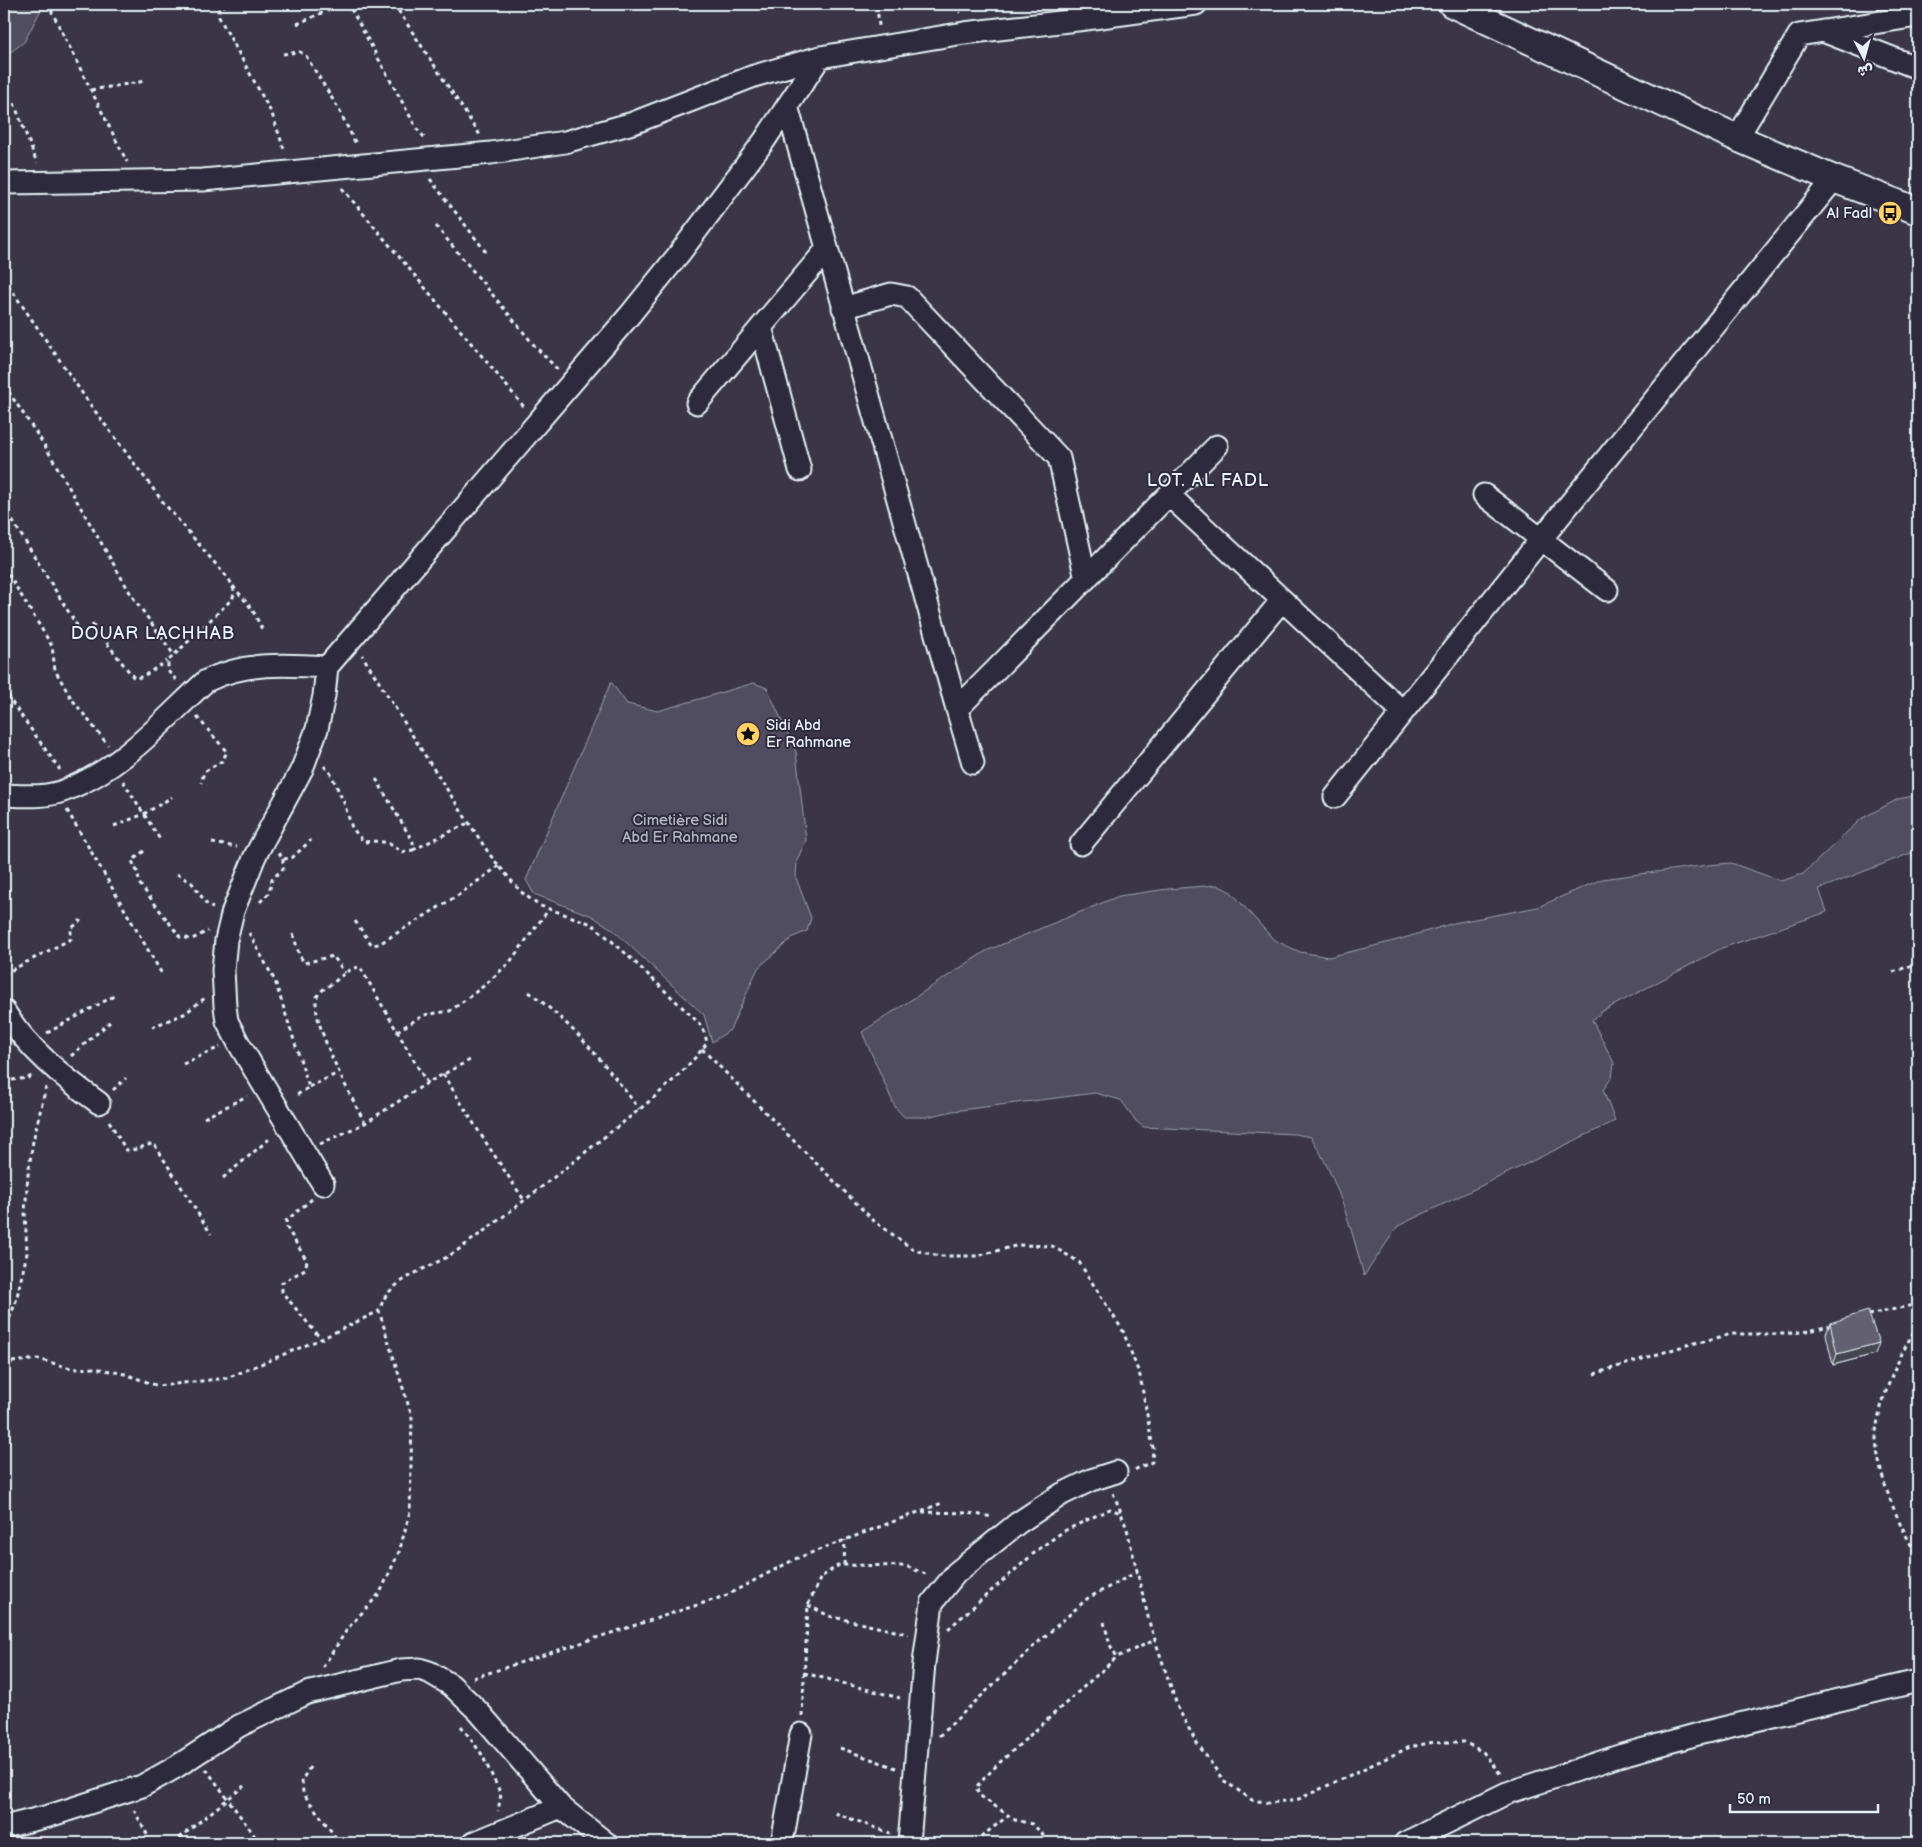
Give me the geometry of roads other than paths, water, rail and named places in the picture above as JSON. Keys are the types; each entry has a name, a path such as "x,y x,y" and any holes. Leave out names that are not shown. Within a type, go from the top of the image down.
{"street":[{"path":"4,183 203,180 491,153 565,142 634,123 754,76 820,57 964,33 1196,4"},
{"path":"1452,4 1738,138 1834,179 1918,211"},
{"path":"1738,138 1799,35 1918,16"},
{"path":"1822,31 1918,68"},
{"path":"323,1184 227,1021 222,970 226,940 233,912 255,856 302,769 317,729 324,696 327,666 629,316 679,254 764,141 820,57"},
{"path":"787,106 973,763"},
{"path":"1335,797 1542,538 1834,179"},
{"path":"697,403 827,249"},
{"path":"843,308 891,294 907,297 1059,458 1086,579"},
{"path":"762,327 800,470"},
{"path":"957,709 1170,496 1217,446"},
{"path":"1484,495 1607,590"},
{"path":"1170,496 1403,712"},
{"path":"1081,844 1282,600"},
{"path":"4,795 31,796 64,790 90,779 131,751 206,680 221,674 250,666 281,664 327,666"},
{"path":"4,1012 29,1043 53,1067 99,1103"},
{"path":"909,1842 920,1703 932,1603 956,1573 1018,1524 1062,1494 1091,1480 1116,1472"},
{"path":"4,1827 48,1816 142,1786 195,1755 239,1726 307,1693 401,1670 419,1669 429,1672 451,1685 479,1712 561,1807 606,1843"},
{"path":"1405,1843 1515,1791 1622,1755 1702,1733 1918,1682"},
{"path":"782,1843 800,1734"},
{"path":"473,1843 561,1807"}],"place":[{"name":"Al Fadl","path":"1890,213"},
{"name":"Sidi Abd Er Rahmane","path":"748,734"}],"district":[{"name":"LOT. AL FADL","path":"1208,480"},
{"name":"DOUAR LACHHAB","path":"153,633"}],"park label":[{"name":"Cimetière Sidi Abd Er Rahmane","path":"680,828"}]}
